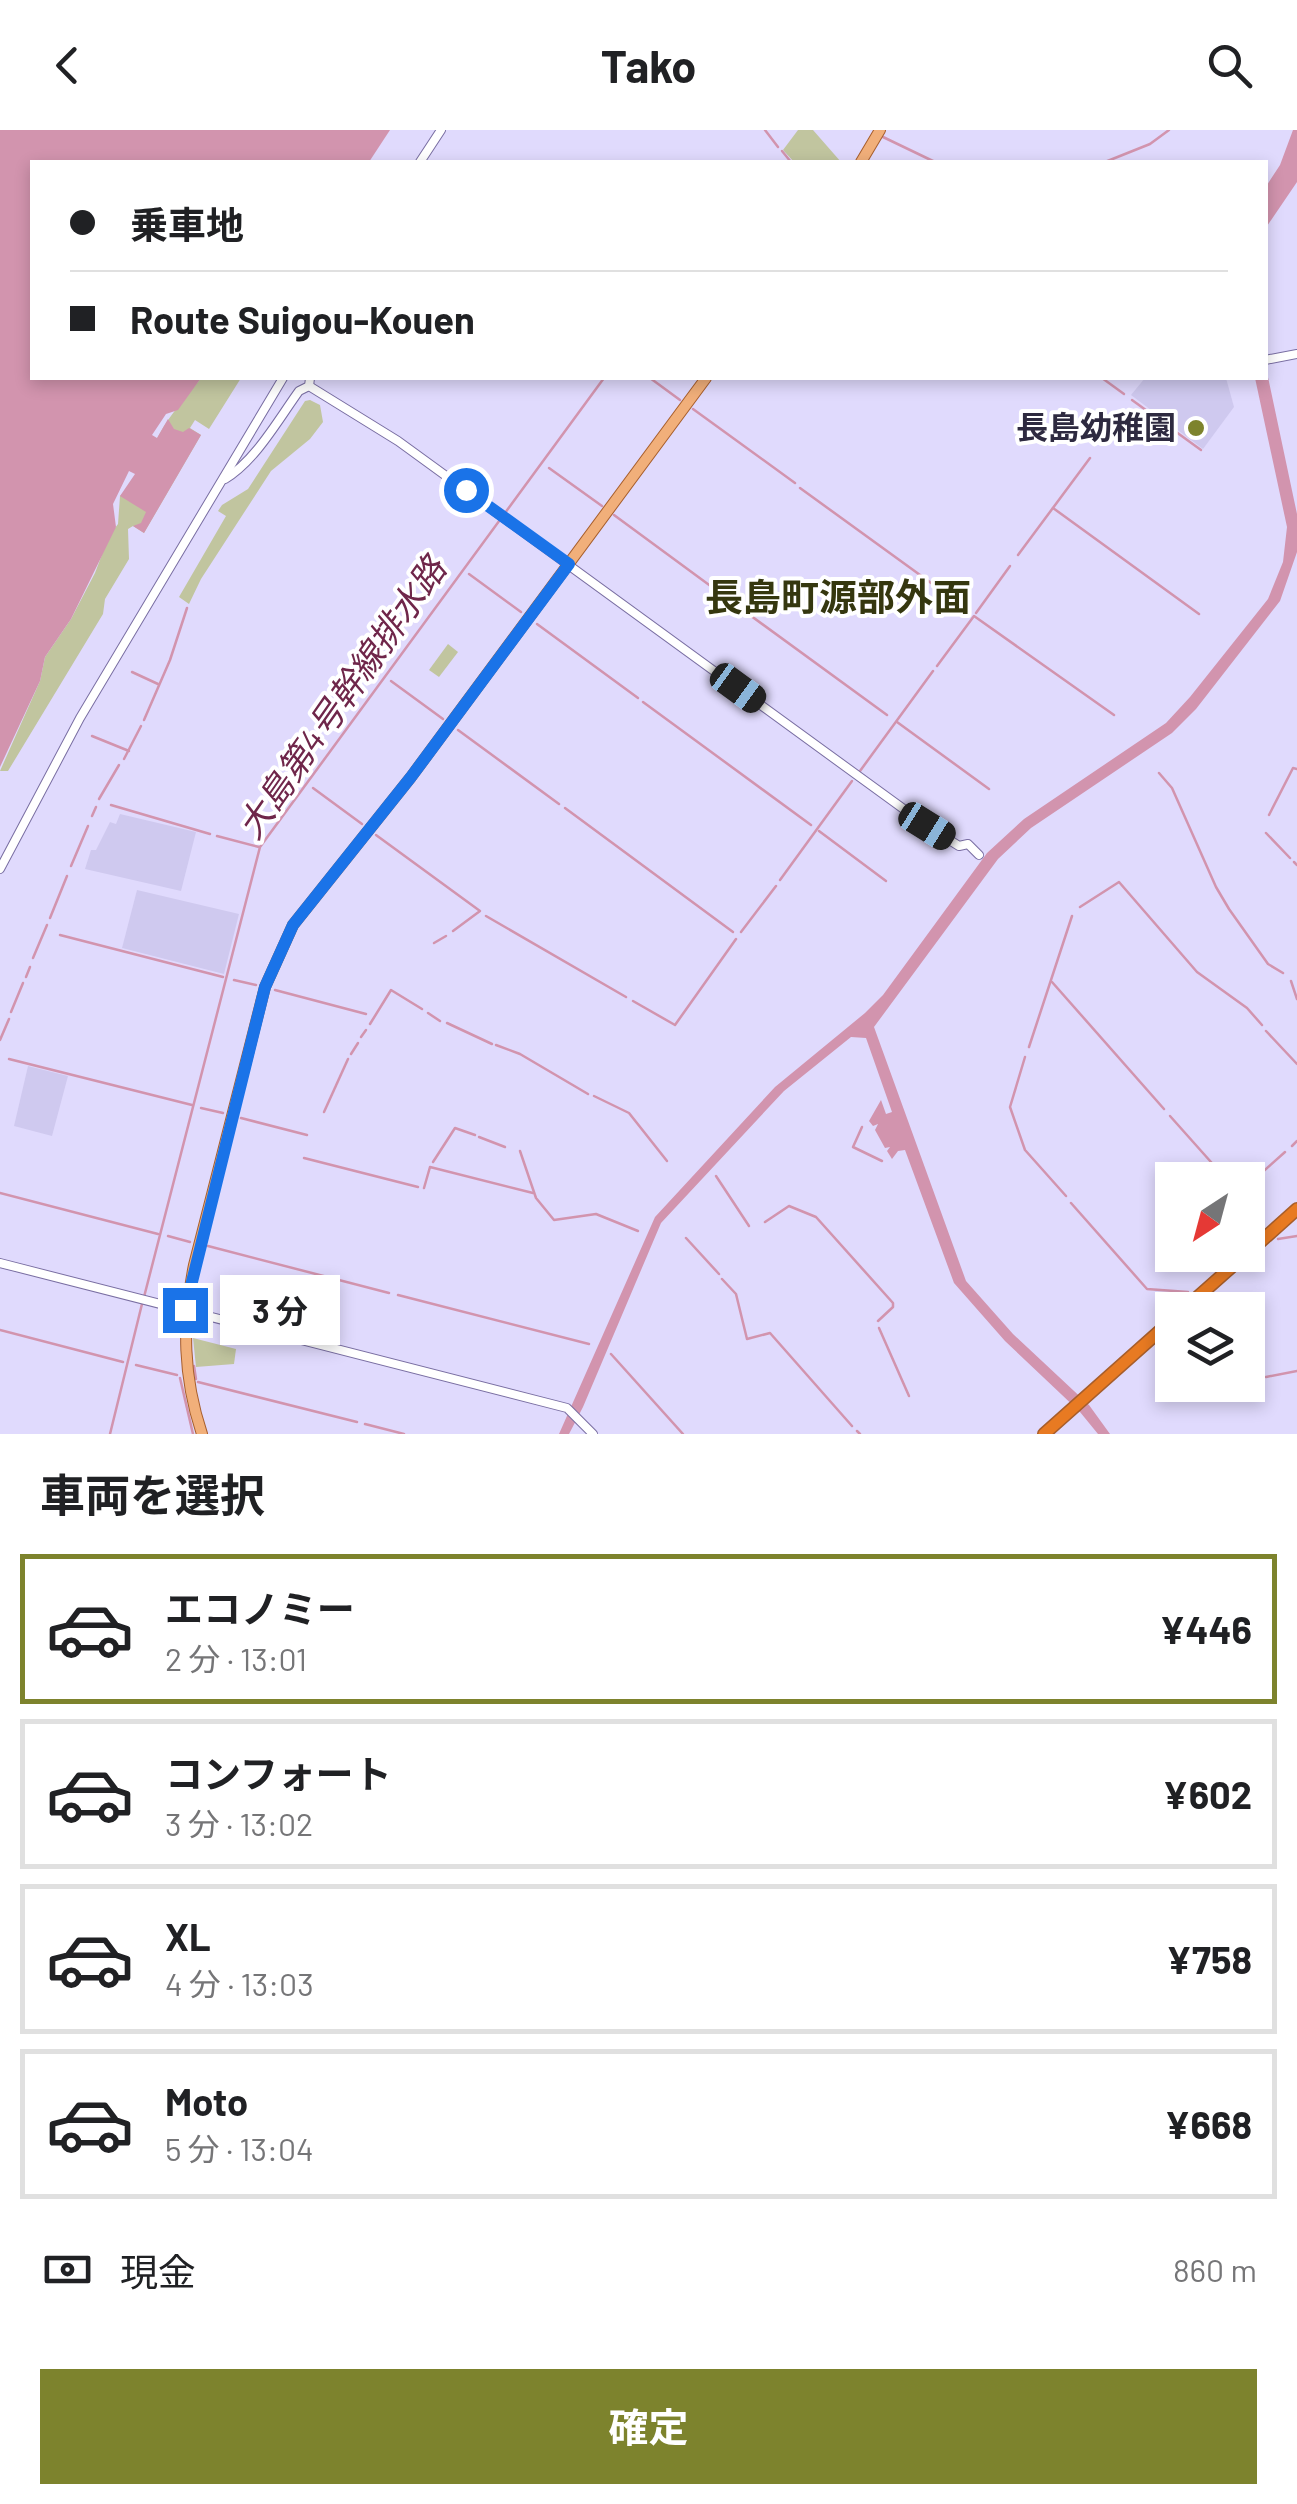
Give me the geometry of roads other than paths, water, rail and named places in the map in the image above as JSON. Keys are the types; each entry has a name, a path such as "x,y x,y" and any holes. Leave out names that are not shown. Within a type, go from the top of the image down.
{"highway":[{"path":"1265,1238 1297,1210"},
{"path":"1203,1292 1226,1272"},
{"path":"1044,1434 1155,1335"}],"main road":[{"path":"862,160 880,130"},
{"path":"202,1434 189,1390 185,1310 265,987 293,925 411,777 705,380"}],"street":[{"path":"421,160 441,130"},
{"path":"1268,359 1297,354"},
{"path":"0,869 80,718 282,380"},
{"path":"221,481 236,472 309,382 569,564 927,826 959,846 968,844 980,855"},
{"path":"0,1262 569,1410 593,1434"}],"waterway":[{"path":"765,130 778,147"},
{"path":"1110,160 1150,144 1169,130"},
{"path":"883,137 931,160"},
{"path":"782,151 789,160"},
{"name":"大島第4号幹線排水路","path":"144,1297 260,847 603,380"},
{"path":"653,380 680,400"},
{"path":"1105,380 1124,394"},
{"path":"1132,400 1201,450"},
{"path":"693,409 795,483"},
{"path":"1018,555 1090,458"},
{"path":"549,468 602,506"},
{"path":"800,488 967,609"},
{"path":"1053,508 1199,614"},
{"path":"614,515 716,590"},
{"path":"976,613 1010,566"},
{"path":"469,574 521,612"},
{"path":"721,594 887,715"},
{"path":"144,720 187,608"},
{"path":"937,666 974,616 1114,715"},
{"path":"537,624 638,698"},
{"path":"860,771 933,671"},
{"path":"132,672 158,684"},
{"path":"391,681 443,719"},
{"path":"643,702 811,825"},
{"path":"897,722 989,789"},
{"path":"124,759 141,726"},
{"path":"458,730 559,804"},
{"path":"92,736 129,751"},
{"path":"99,799 119,765"},
{"path":"1269,815 1293,768 1297,769"},
{"path":"1159,773 1172,788 1229,909 1268,964 1283,973"},
{"path":"780,880 852,781"},
{"path":"313,788 362,824"},
{"path":"111,805 210,834"},
{"path":"92,816 96,807"},
{"path":"565,808 733,932"},
{"path":"71,866 88,826"},
{"path":"819,831 886,881"},
{"path":"1266,833 1290,858"},
{"path":"376,835 480,911 453,931"},
{"path":"217,836 259,847"},
{"path":"1294,862 1297,865"},
{"path":"50,918 67,876"},
{"path":"1080,907 1119,882 1197,972 1247,1008 1262,1025"},
{"path":"741,932 776,886"},
{"path":"486,916 626,997"},
{"path":"1029,1047 1072,916"},
{"path":"33,958 47,925"},
{"path":"60,935 223,977"},
{"path":"434,943 446,936"},
{"path":"633,1001 675,1025 736,939"},
{"path":"26,977 30,967"},
{"path":"234,980 256,985"},
{"path":"1291,981 1297,999"},
{"path":"1052,982 1164,1109"},
{"path":"11,1012 23,983"},
{"path":"275,990 366,1014"},
{"path":"370,1024 391,990 422,1009"},
{"path":"428,1013 440,1021"},
{"path":"0,1040 9,1019"},
{"path":"447,1023 492,1044"},
{"path":"361,1037 366,1030"},
{"path":"1266,1031 1297,1064"},
{"path":"351,1054 358,1043"},
{"path":"496,1045 520,1054 588,1094"},
{"path":"1025,1057 1010,1107 1025,1150 1066,1196"},
{"path":"9,1059 192,1105"},
{"path":"324,1112 348,1059"},
{"path":"594,1096 629,1113 667,1161"},
{"path":"201,1108 223,1113"},
{"path":"1170,1116 1211,1162"},
{"path":"241,1118 307,1135"},
{"path":"862,1127 853,1147 882,1161"},
{"path":"433,1162 455,1128 475,1135"},
{"path":"479,1137 505,1147"},
{"path":"1292,1146 1297,1141"},
{"path":"520,1151 536,1198 554,1220 596,1214 638,1231"},
{"path":"1265,1170 1285,1152"},
{"path":"304,1158 418,1187"},
{"path":"424,1188 430,1167 533,1193"},
{"path":"716,1176 749,1226"},
{"path":"0,1193 158,1234"},
{"path":"1071,1203 1147,1289 1188,1292"},
{"path":"765,1222 789,1206 816,1217 893,1303 878,1321"},
{"path":"168,1236 190,1242"},
{"path":"1278,1239 1297,1236"},
{"path":"686,1238 719,1274"},
{"path":"208,1246 389,1293"},
{"path":"722,1279 736,1294 747,1339 770,1333 852,1426"},
{"path":"398,1295 589,1344"},
{"name":"大島第4号幹線排水路","path":"110,1434 142,1304"},
{"path":"879,1328 909,1396"},
{"path":"0,1330 123,1362"},
{"path":"611,1354 683,1434"},
{"path":"136,1365 177,1375"},
{"path":"194,1366 196,1379"},
{"path":"1266,1377 1297,1371"},
{"path":"180,1378 193,1434"},
{"path":"198,1382 357,1422"},
{"path":"365,1424 404,1434"},
{"path":"857,1431 860,1434"}],"place":[{"name":"長島幼稚園","path":"1196,428"}],"district":[{"name":"長島町源部外面","path":"838,598"}]}
